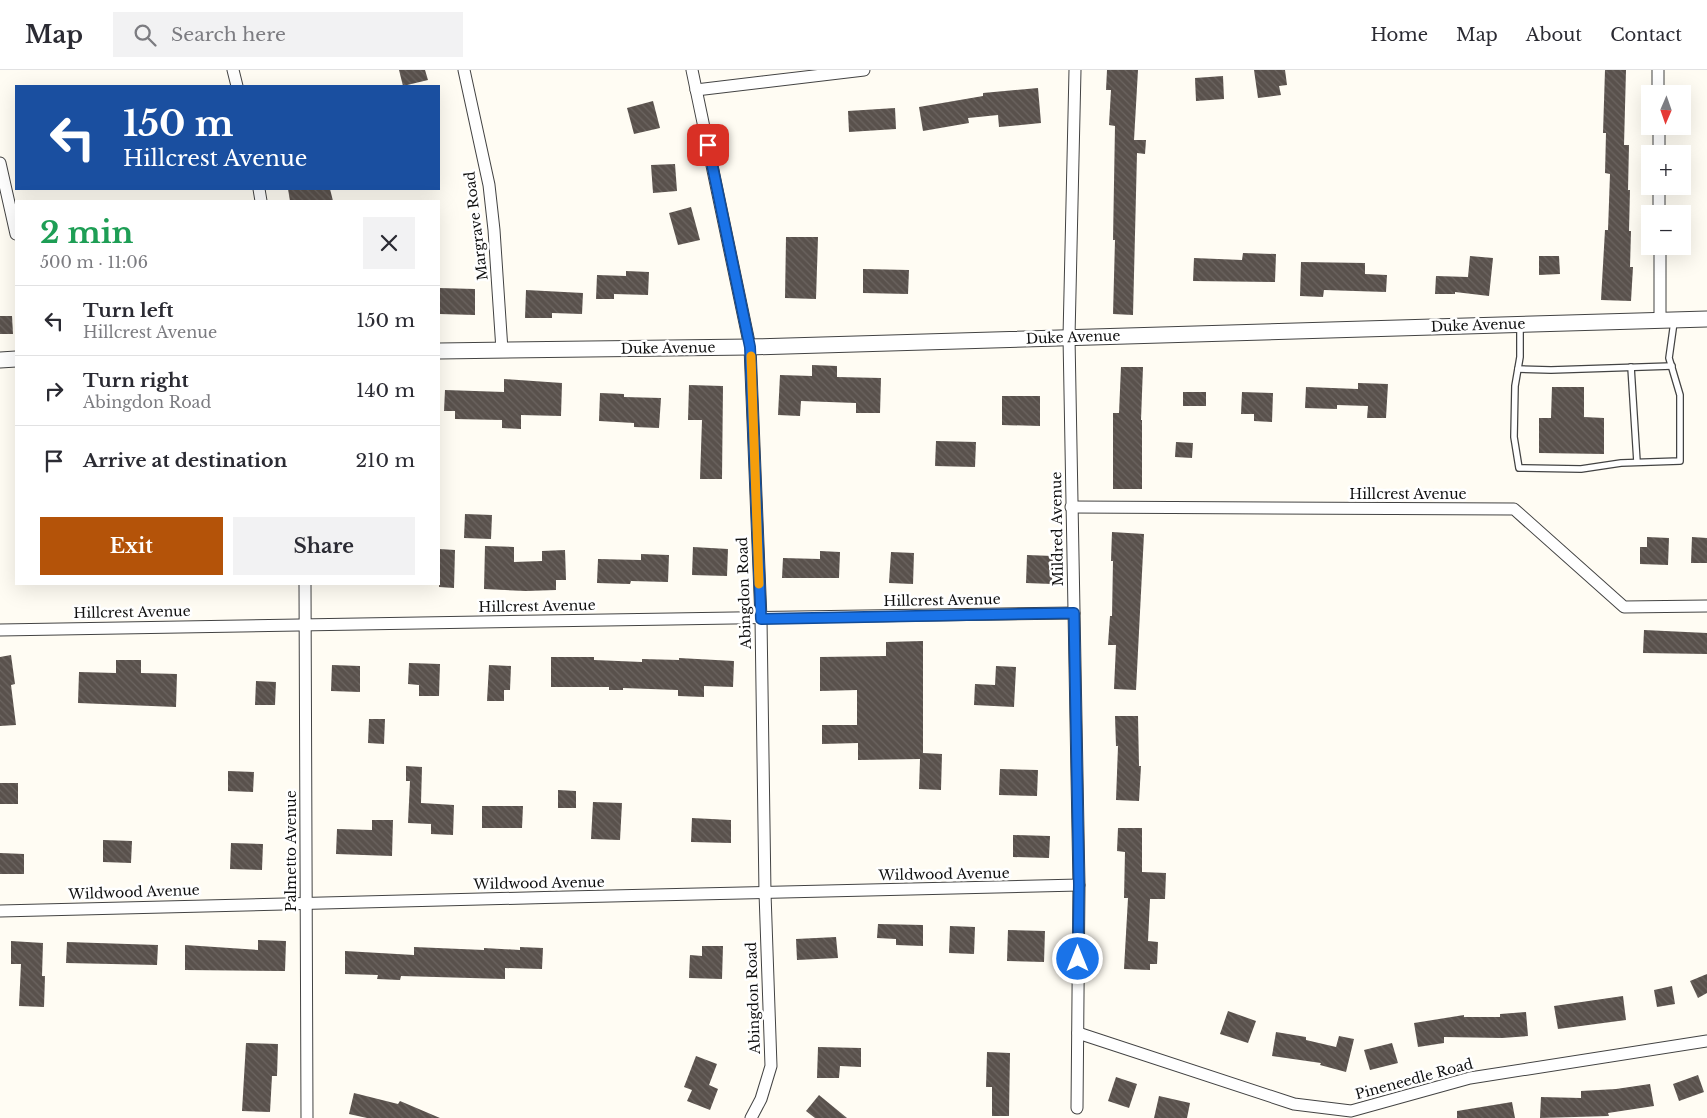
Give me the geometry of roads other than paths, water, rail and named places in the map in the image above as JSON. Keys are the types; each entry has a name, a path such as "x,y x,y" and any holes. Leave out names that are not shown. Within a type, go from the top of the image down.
{"street":[{"path":"233,70 237,85"},
{"name":"Margrave Road","path":"464,70 488,185 494,230 502,350"},
{"name":"Abingdon Road","path":"692,70 750,347 761,619 765,894 771,1066 760,1099 751,1118"},
{"path":"696,90 864,70"},
{"name":"Mildred Avenue","path":"1075,70 1069,337 1079,885 1077,1108"},
{"path":"1658,70 1658,85"},
{"path":"0,163 15,230"},
{"path":"1661,255 1667,320"},
{"name":"Duke Avenue","path":"440,351 750,347 1707,319"},
{"path":"0,360 15,359"},
{"name":"Hillcrest Avenue","path":"1071,508 1514,509 1624,607 1707,606"},
{"name":"Palmetto Avenue","path":"305,585 307,1118"},
{"name":"Hillcrest Avenue","path":"0,630 305,623 761,619 1074,613"},
{"name":"Wildwood Avenue","path":"0,911 306,902 765,894 1079,885"},
{"name":"Pineneedle Road","path":"1078,1033 1294,1104 1351,1111 1470,1078 1707,1041"}],"lane":[{"path":"1520,324 1520,357 1515,386 1514,437 1519,468 1581,469 1637,462 1680,460 1680,395 1669,358 1667,320"},
{"path":"1518,369 1551,370 1672,366"},
{"path":"1631,368 1637,462"}]}
